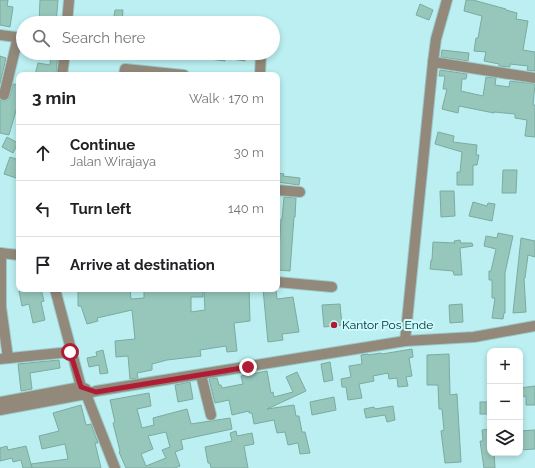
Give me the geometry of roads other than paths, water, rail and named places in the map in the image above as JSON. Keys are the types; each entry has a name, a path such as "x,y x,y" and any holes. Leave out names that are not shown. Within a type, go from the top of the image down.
{"street":[{"path":"68,16 69,0"},
{"path":"405,340 433,62 436,39 447,0"},
{"path":"0,35 16,37"},
{"path":"4,95 16,52"},
{"path":"62,72 64,60"},
{"path":"260,72 261,60"},
{"path":"433,62 535,78"},
{"path":"124,72 125,69 154,72"},
{"path":"280,190 300,192"},
{"path":"16,255 0,253 4,359 70,352"},
{"path":"280,282 332,287"},
{"path":"56,292 70,352 88,391 115,468"},
{"path":"0,402 201,375 405,340 474,337 535,326"},
{"path":"201,375 211,415"},
{"path":"0,410 88,391"}],"place":[{"name":"Kantor Pos Ende","path":"334,325"}]}
